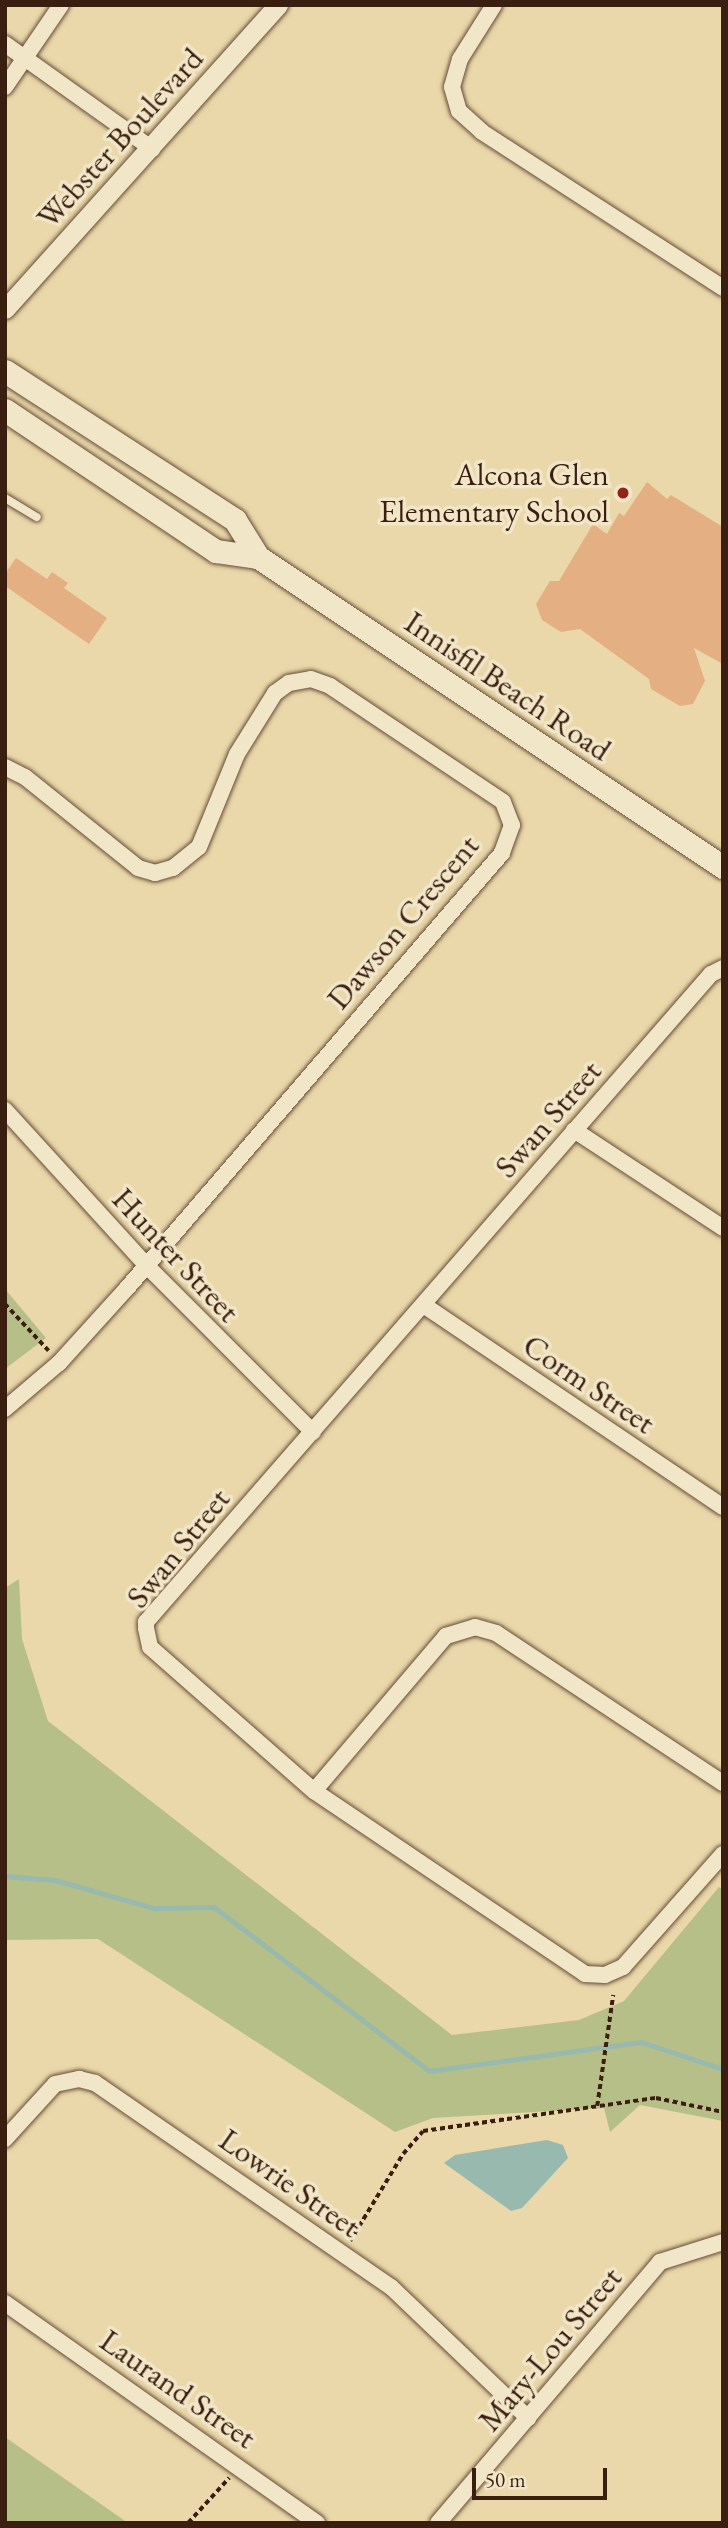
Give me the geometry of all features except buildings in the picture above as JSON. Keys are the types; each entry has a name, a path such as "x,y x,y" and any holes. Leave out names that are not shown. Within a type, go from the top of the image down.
{"main road":[{"name":"Innisfil Beach Road","path":"5,371 234,520 258,557 723,867"},
{"name":"Innisfil Beach Road","path":"5,410 216,551 258,557"}],"street":[{"path":"5,87 61,5"},
{"name":"Webster Boulevard","path":"5,309 152,149 278,5"},
{"path":"494,5 460,59 452,88 460,111 482,132 723,288"},
{"path":"5,44 152,149"},
{"name":"Dawson Crescent","path":"5,767 25,777 138,868 155,873 173,868 199,847 237,754 275,693 289,683 311,679 330,686 503,802 512,825 502,853 146,1265"},
{"name":"Swan Street","path":"723,968 710,974 425,1306 146,1622 150,1647 314,1791 585,1974 605,1975 623,1967 723,1854"},
{"name":"Hunter Street","path":"5,1110 146,1265 313,1432"},
{"path":"574,1130 723,1228"},
{"path":"5,1409 59,1363 146,1265"},
{"name":"Corm Street","path":"425,1306 723,1507"},
{"path":"314,1791 446,1636 475,1627 496,1633 723,1783"},
{"name":"Lowrie Street","path":"5,2139 55,2084 79,2079 95,2083 391,2287 528,2418"},
{"name":"Mary-Lou Street","path":"438,2523 660,2262 723,2242"},
{"name":"Laurand Street","path":"5,2303 317,2523"}],"lane":[{"path":"5,498 37,517"}],"path":[{"path":"5,1304 59,1363"},
{"path":"597,2106 606,2059 613,1995"},
{"path":"342,2253 403,2154 423,2132 656,2098 723,2112"},
{"path":"188,2523 239,2466"}],"green space":[{"path":"5,1289 46,1338 5,1369"},
{"path":"19,1579 22,1639 48,1721 452,2035 579,2020 624,2001 719,1887 723,1890 723,2121 640,2105 610,2132 604,2108 433,2118 395,2132 98,1939 5,1940 5,1588"},
{"path":"5,2437 128,2523 5,2523"}],"water":[{"path":"547,2140 563,2145 568,2158 522,2208 511,2211 444,2163 455,2155"}],"waterway":[{"path":"5,1876 55,1880 154,1908 214,1907 429,2071 641,2042 723,2069"}],"place":[{"name":"Alcona Glen Elementary School","path":"623,493"}]}
